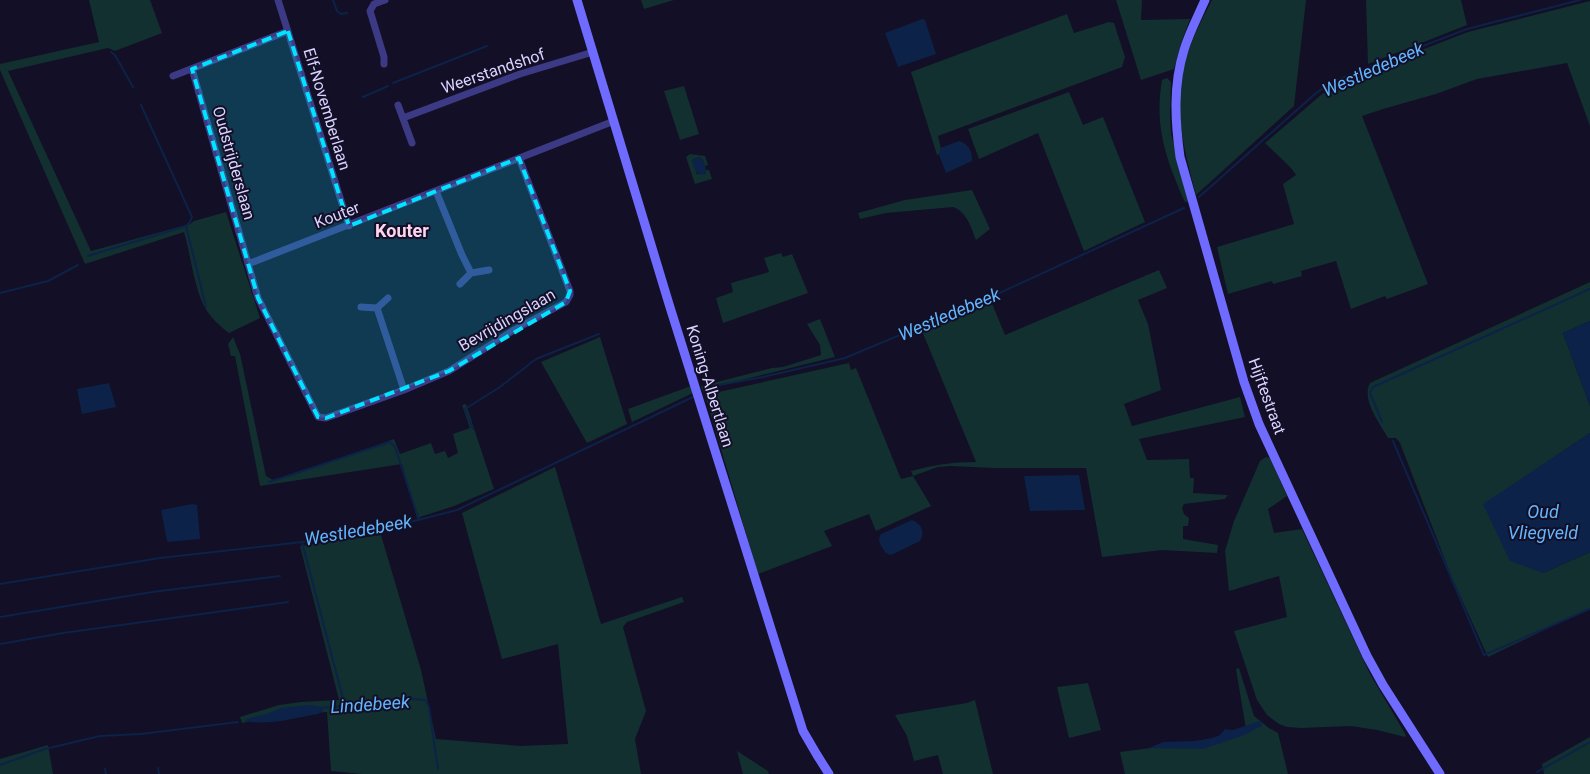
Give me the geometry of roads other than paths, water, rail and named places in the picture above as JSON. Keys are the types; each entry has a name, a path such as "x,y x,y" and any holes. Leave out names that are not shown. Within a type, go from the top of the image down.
{"street":[{"name":"Elf-Novemberlaan","path":"278,0 349,226"},
{"path":"384,64 384,57 370,11 374,4 385,0"},
{"name":"Koning-Albertlaan","path":"577,0 669,304 804,731 816,755 829,774"},
{"name":"Hijftestraat","path":"1206,0 1184,47 1179,67 1175,116 1176,129 1180,157 1244,382 1259,424 1367,656 1383,686 1440,774"},
{"path":"173,76 288,32"},
{"name":"Weerstandshof","path":"403,118 520,74 593,52"},
{"name":"Oudstrijderslaan","path":"192,69 248,264"},
{"path":"398,105 412,143"},
{"name":"Kouter","path":"248,264 614,121"},
{"name":"Bevrijdingslaan","path":"248,264 258,298 318,418 326,418 404,390 448,371 514,330 562,305 568,299 570,291 519,158"},
{"path":"436,191 471,273"},
{"path":"460,284 471,273 489,270"},
{"path":"361,307 377,308 388,298"},
{"path":"377,308 404,390"}],"water":[{"path":"922,19 925,20 936,54 898,67 885,33"},
{"path":"959,141 969,148 972,154 972,161 946,173 939,155 940,148"},
{"path":"699,157 706,168 706,172 703,175 696,171 692,160"},
{"path":"1590,321 1590,406 1563,333"},
{"path":"109,383 116,407 82,414 77,389"},
{"name":"Oud Vliegveld","path":"1590,433 1590,552 1543,573 1510,561 1483,504"},
{"path":"1079,475 1085,510 1030,511 1024,476"},
{"path":"192,504 197,505 200,539 168,542 161,510"},
{"path":"912,520 922,529 920,541 891,555 886,553 879,542 881,534"},
{"path":"310,705 324,707 323,711 318,714 281,721 263,723 245,721 246,719 267,714 281,708"},
{"path":"1260,721 1262,726 1242,736 1203,749 1149,748 1163,742 1194,741 1212,738 1220,735 1225,729 1233,730"}],"waterway":[{"path":"333,0 337,11 341,14 347,13"},
{"name":"Westledebeek","path":"1199,197 1316,93 1333,82 1467,29 1580,0"},
{"path":"393,83 487,46"},
{"path":"111,52 115,55 133,87"},
{"path":"363,97 388,86"},
{"path":"141,105 192,217 186,226"},
{"name":"Westledebeek","path":"704,391 719,385 845,358 993,296 1184,208"},
{"path":"88,256 186,226 206,307"},
{"path":"0,293 48,281 78,265"},
{"path":"1382,422 1370,393 1373,387 1590,289"},
{"path":"473,429 465,409 500,387 536,359 599,334"},
{"name":"Westledebeek","path":"0,584 160,558 302,542 383,529 457,510 693,397"},
{"path":"1393,441 1484,655 1590,609"},
{"path":"269,482 390,442 395,447 419,520"},
{"path":"302,542 345,706"},
{"path":"0,617 152,592 280,576"},
{"path":"0,644 63,633 288,602"},
{"name":"Lindebeek","path":"322,708 412,699 426,700 429,707 438,769"},
{"name":"Lindebeek","path":"0,765 45,749 100,736 141,734 238,722"},
{"path":"1537,772 1590,742"},
{"path":"158,768 159,774"},
{"path":"105,769 106,774"}],"district":[{"name":"Kouter","path":"402,230"}]}
